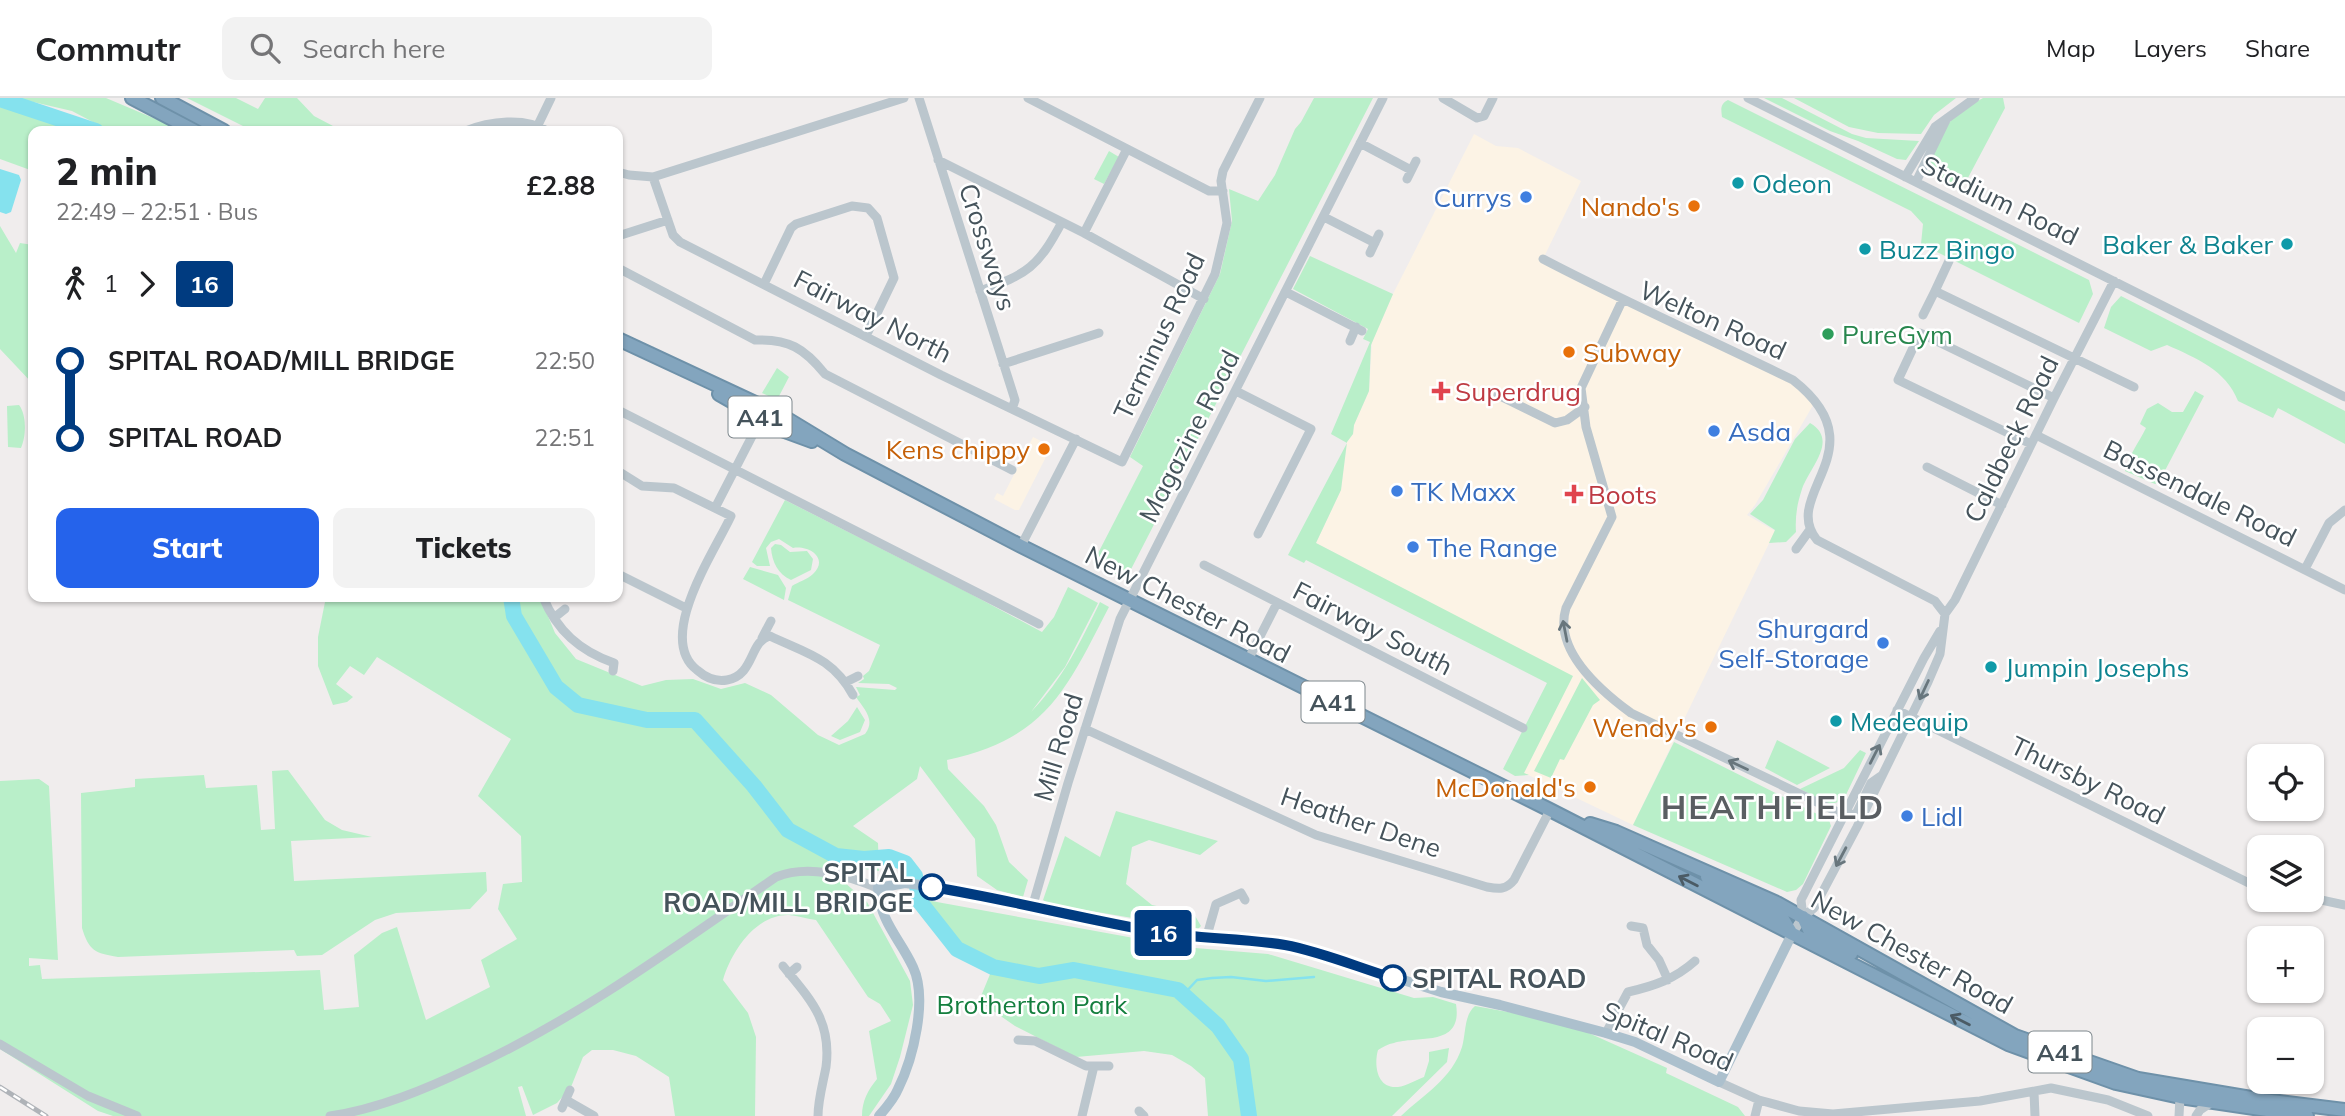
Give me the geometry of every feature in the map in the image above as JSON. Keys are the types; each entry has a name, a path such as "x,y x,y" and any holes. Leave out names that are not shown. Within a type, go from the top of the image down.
{"highway":[{"path":"132,98 148,100 187,126"},
{"path":"163,98 215,126"},
{"name":"New Chester Road","path":"623,342 764,413 782,430 845,454 2008,1044 2116,1083 2180,1097 2307,1116"},
{"name":"New Chester Road","path":"1550,810 1616,832 1803,917 2015,1036 2138,1079 2263,1100 2345,1110"},
{"path":"1692,866 1723,890 1783,919 1792,934"},
{"path":"1803,917 1810,932 1884,972 1918,998"}],"main road":[{"name":"Spital Road","path":"877,888 905,883 928,886 1159,932 1309,950 1441,992 1500,1005 1635,1042 1719,1082"},
{"path":"877,888 880,910 912,965 920,990 919,1009 908,1062 898,1090 879,1116"},
{"path":"1719,1082 1792,934"}],"street":[{"path":"487,126 538,125 551,98"},
{"path":"623,173 653,177 904,98"},
{"name":"Crossways","path":"919,98 1015,400 1012,409"},
{"path":"1028,98 1209,191 1223,191"},
{"name":"Terminus Road","path":"1112,458 1122,462 1205,299 1215,274 1227,223 1221,181 1223,171 1260,98"},
{"name":"Magazine Road","path":"1122,596 1236,391 1383,98"},
{"path":"1443,98 1477,118 1483,116 1493,98"},
{"name":"Stadium Road","path":"1748,98 2345,397"},
{"path":"1905,177 1935,127 1975,98"},
{"path":"1916,182 1947,118"},
{"path":"1360,143 1409,175 1416,161"},
{"path":"1084,233 1127,149"},
{"path":"938,160 1084,233 1205,299"},
{"name":"Fairway North","path":"653,177 673,235 680,242 1112,458"},
{"path":"764,284 791,228 796,224 852,206 869,208 877,218 894,278 866,336"},
{"path":"1324,217 1377,239 1370,253"},
{"path":"623,234 668,220"},
{"path":"981,291 1015,279 1037,262 1062,222"},
{"path":"1543,259 1622,301"},
{"path":"1923,316 1949,261"},
{"path":"623,271 755,340 778,340 809,355 825,374 1012,470"},
{"name":"Caldbeck Road","path":"1792,934 1803,917 1815,907 1883,774 1940,654 1945,614 1955,600 2114,281"},
{"path":"1934,291 2134,387"},
{"path":"1286,292 1359,329 1350,341"},
{"name":"Welton Road","path":"1809,531 1807,519 1810,502 1829,456 1830,446 1827,422 1816,400 1793,380 1670,320 1622,301 1581,388 1586,427 1612,517 1562,619 1562,631 1574,656 1613,699 1632,713 1844,815"},
{"path":"1003,364 1099,332"},
{"name":"Bassendale Road","path":"2054,398 1920,333 1898,380 2034,440 2345,590"},
{"path":"1236,391 1311,429 1258,534"},
{"path":"1498,396 1555,423 1567,420 1585,407"},
{"path":"623,413 1039,624"},
{"path":"715,508 764,413"},
{"path":"1021,545 1076,439"},
{"path":"1927,467 2002,505"},
{"path":"623,474 642,486 674,488 730,516 686,608 684,639 687,658 696,670 723,681 742,674 771,621"},
{"path":"2305,569 2329,523 2345,510"},
{"path":"1796,549 1809,531 1817,540 1935,601 1945,614"},
{"name":"Fairway South","path":"1204,565 1523,728"},
{"path":"623,576 686,608"},
{"name":"Mill Road","path":"1032,908 1122,596"},
{"path":"546,602 578,645 587,652 614,663 613,671"},
{"path":"1248,660 1277,603"},
{"path":"555,617 565,609"},
{"name":"Caldbeck Road","path":"1803,917 1801,900 1943,625"},
{"path":"761,640 769,636 828,663 853,695"},
{"path":"845,682 858,676"},
{"name":"Thursby Road","path":"1897,710 2247,882"},
{"name":"Heather Dene","path":"1085,729 1316,835 1487,887 1501,889 1508,887 1514,880 1550,810"},
{"path":"1844,815 1856,814 1871,783 1883,774"},
{"path":"330,1116 364,1109 440,1082 524,1043 627,981 776,877 799,871 833,873 877,888"},
{"path":"1206,939 1216,904 1241,892 1245,900"},
{"path":"2324,901 2345,905"},
{"path":"1631,926 1643,928 1647,945 1659,960 1668,980"},
{"path":"1606,1033 1628,992 1668,980 1695,961"},
{"path":"797,967 786,970 813,1002 825,1033 826,1066 818,1116"},
{"path":"1018,1040 1035,1041 1086,1066 1109,1066"},
{"path":"0,1044 88,1096 138,1116"},
{"path":"1082,1116 1094,1066"},
{"name":"Spital Road","path":"1719,1082 1759,1100 1799,1111 1833,1114 1980,1101 2051,1088 2108,1100 2148,1116"},
{"path":"2034,1092 2035,1116"},
{"path":"2179,1116 2180,1097"},
{"path":"566,1099 594,1116"},
{"path":"1755,1116 1759,1100"},
{"path":"2196,1116 2211,1102"}],"shaded area":[{"path":"1474,134 1496,146 1518,148 1581,181 1543,259 1793,380 1816,400 1747,515 1775,531 1633,825 1524,773 1572,677 1316,543 1341,490 1347,442 1353,434 1354,425 1369,391 1372,342 1393,294"},
{"path":"1033,437 1049,445 1050,449 1019,510 1015,510 994,499 997,493 1003,496"}],"green space":[{"path":"16,98 106,98 172,126 100,126 72,111"},
{"path":"187,98 236,98 258,109 265,98 297,98 314,116 333,126 243,126"},
{"path":"1314,98 1373,98 1126,579 1093,563 1143,466 1130,457 1220,274 1232,221 1229,189 1258,201 1275,175 1295,129"},
{"path":"1764,98 1782,98 1852,134 1866,138 1919,141 1906,160 1897,159 1830,131"},
{"path":"1794,98 1956,98 1934,115 1921,134 1878,133 1849,127"},
{"path":"1983,98 2003,98 2005,108 1961,191 1929,172 1930,165 1939,140 1954,117"},
{"path":"1728,100 2089,280 2093,294 2079,323 1921,244 1923,224 1911,211 1722,117 1722,107"},
{"path":"0,106 68,126 28,126 28,169 0,159"},
{"path":"1109,151 1119,157 1104,184 1094,179"},
{"path":"0,226 16,253 20,243 28,244 28,379 0,349"},
{"path":"1310,256 1393,294 1371,345 1369,391 1347,443 1331,434 1370,342 1363,339 1368,329 1293,289"},
{"path":"2121,296 2345,411 2345,444 2278,408 2273,418 2238,401 2233,390 2218,373 2189,355 2167,345 2151,351 2104,328 2111,307"},
{"path":"777,368 789,377 777,400 762,393"},
{"path":"2195,391 2204,396 2159,482 2155,484 2125,471 2146,428 2140,424 2147,409 2158,403 2172,412 2183,412"},
{"path":"19,405 24,420 23,443 21,448 8,447 7,406"},
{"path":"1810,423 1822,437 1822,446 1800,495 1796,532 1786,542 1769,543 1775,530 1750,514 1763,500 1795,439"},
{"path":"1347,443 1341,490 1316,543 1573,676 1524,773 1529,775 1515,776 1503,769 1547,683 1306,560 1304,563 1288,555"},
{"path":"785,500 1042,632 1054,617 1068,587 1098,603 1065,667 1031,712 1062,674 1100,602 1109,607 1065,686 1031,724 981,751 947,760 948,769 984,806 996,825 1009,862 1028,880 1023,897 997,890 977,876 975,839 920,766 917,779 853,826 878,843 879,871 832,864 831,878 844,882 867,902 910,981 913,1005 900,1057 891,1084 869,1116 862,1116 863,1105 877,1079 869,1031 891,1021 880,1004 868,997 816,920 789,915 777,916 756,928 732,958 723,980 748,1013 756,1037 755,1116 675,1116 669,1077 636,1056 613,1050 592,1050 583,1057 571,1087 557,1103 533,1115 522,1086 518,1087 526,1116 113,1116 98,1111 0,1049 0,781 39,779 49,786 58,960 29,958 29,966 40,965 42,979 320,970 324,1010 359,1007 354,955 382,933 397,927 426,1020 490,987 481,960 517,939 498,909 503,884 522,882 521,836 478,796 511,739 377,657 364,675 350,666 336,684 353,697 347,702 333,705 318,666 318,637 325,602 542,602 555,633 576,659 642,686 666,680 693,679 721,689 745,683 771,695 818,735 839,745 865,734 869,719 856,697 860,695 856,687 897,688 889,684 858,683 869,671 880,645 788,600 792,586 811,576 817,568 818,558 811,551 793,548 779,539 766,548 770,566 757,566 752,562"},
{"path":"775,544 790,552 807,551 813,559 811,570 791,580 786,577 776,567 773,558 771,548"},
{"path":"750,567 778,575 786,588 784,600 743,579"},
{"path":"1582,678 1600,700 1593,705 1564,760 1560,759 1551,778 1534,771"},
{"path":"857,707 865,720 860,732 840,740 831,736 848,721"},
{"path":"1777,740 1830,768 1797,785 1765,768"},
{"path":"1674,742 1829,820 1831,826 1803,884 1796,890 1787,892 1633,825"},
{"path":"1860,750 1866,753 1843,801 1830,804 1800,789 1844,768"},
{"path":"288,770 325,820 342,830 372,837 291,841 294,881 486,872 487,891 470,909 396,913 375,920 322,955 297,956 294,950 118,957 98,952 90,946 82,928 81,793 135,787 135,779 204,775 206,788 257,785 261,830 275,829 272,771"},
{"path":"1116,811 1218,841 1200,855 1149,840 1132,847 1126,884 1152,905 1194,914 1201,926 1198,929 1049,904 1043,900 1065,836 1100,857"},
{"name":"Brotherton Park","path":"926,900 1183,947 1268,954 1414,998 1433,997 1456,1004 1453,1028 1446,1034 1388,1045 1378,1050 1376,1062 1381,1080 1391,1087 1398,1087 1424,1077 1429,1052 1449,1048 1447,1062 1392,1116 1208,1116 1205,1078 1172,1055 1144,1051 1076,1057 1015,1026 979,1001 993,967 957,949 925,908"},
{"path":"1475,1006 1536,1017 1582,1030 1667,1068 1666,1073 1738,1107 1745,1116 1401,1116 1451,1068 1462,1047 1469,1014"}],"water":[{"path":"0,169 19,175 21,180 11,212 6,214 0,212"}],"waterway":[{"path":"0,99 81,126"},
{"path":"512,602 514,616 556,687 578,705 647,720 695,720 754,786 788,830 836,856 864,859 889,857 905,863 915,876 920,902 957,949 993,967 1039,976 1074,970 1178,990 1218,1026 1241,1059 1249,1116"},
{"path":"1183,995 1197,980 1231,977 1266,981 1314,977"}],"railway":[{"path":"0,1087 46,1116"}],"bus line":[{"name":"16","path":"932,887 1159,932 1309,950 1393,978"}],"place":[{"name":"Odeon","path":"1738,183"},
{"name":"Currys","path":"1526,197"},
{"name":"Nando's","path":"1694,206"},
{"name":"Baker & Baker","path":"2287,244"},
{"name":"Buzz Bingo","path":"1865,249"},
{"name":"PureGym","path":"1828,334"},
{"name":"Subway","path":"1569,352"},
{"name":"Superdrug","path":"1441,391"},
{"name":"Asda","path":"1714,431"},
{"name":"Kens chippy","path":"1044,449"},
{"name":"TK Maxx","path":"1397,491"},
{"name":"Boots","path":"1574,494"},
{"name":"The Range","path":"1413,547"},
{"name":"Shurgard Self-Storage","path":"1883,643"},
{"name":"Jumpin Josephs","path":"1991,667"},
{"name":"Medequip","path":"1836,721"},
{"name":"Wendy's","path":"1711,727"},
{"name":"McDonald's","path":"1590,787"},
{"name":"Lidl","path":"1907,816"},
{"name":"SPITAL ROAD/MILL BRIDGE","path":"932,887"},
{"name":"SPITAL ROAD","path":"1393,978"}],"district":[{"name":"HEATHFIELD","path":"1773,806"}]}
